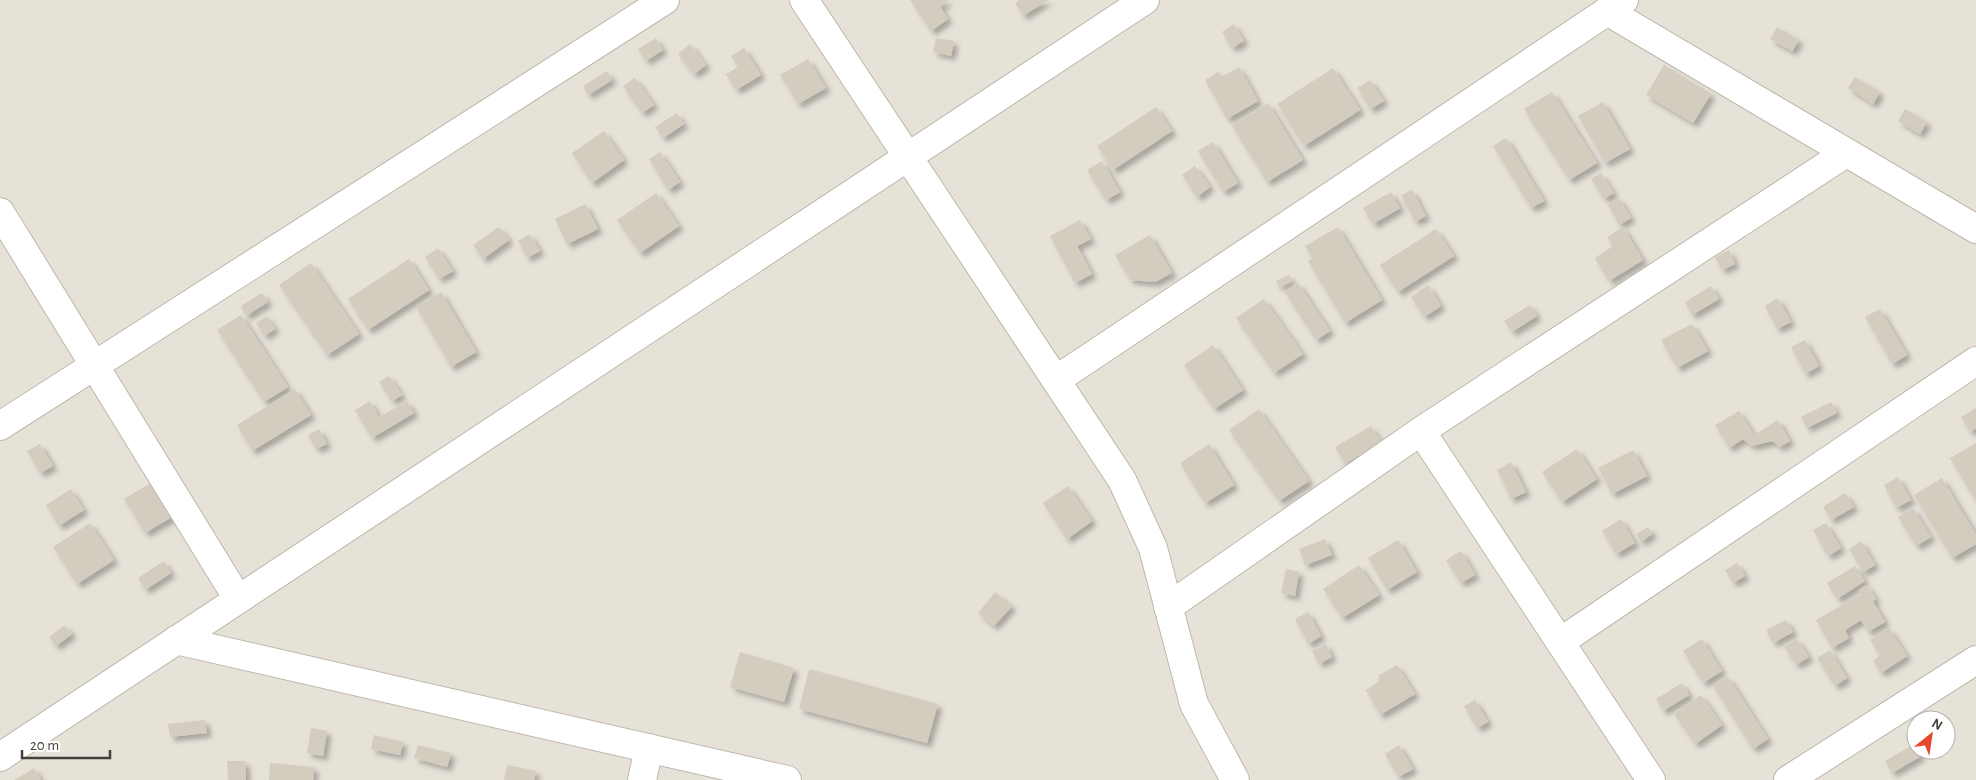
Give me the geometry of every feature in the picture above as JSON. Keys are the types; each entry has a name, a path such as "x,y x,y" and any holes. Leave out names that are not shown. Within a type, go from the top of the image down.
{"street":[{"path":"0,426 665,0"},
{"path":"804,0 1122,480 1153,548 1194,704 1235,780"},
{"path":"0,756 1144,0"},
{"path":"1056,380 1616,6 1846,153 1976,229"},
{"path":"1168,607 1422,431 1846,153"},
{"path":"0,212 238,599"},
{"path":"1560,642 1976,361"},
{"path":"1422,431 1651,780"},
{"path":"176,640 787,780"},
{"path":"1788,780 1976,660"},
{"path":"642,780 649,748"}],"shaded area":[{"path":"0,0 1976,0 1976,780 0,780"}],"building":[{"path":"910,0 949,0 940,6 948,19 931,31"},
{"path":"1020,0 1048,0 1023,16 1015,3"},
{"path":"1234,24 1244,41 1232,48 1222,32"},
{"path":"1777,27 1799,40 1792,51 1770,39"},
{"path":"656,38 663,50 646,61 638,49"},
{"path":"936,38 954,41 951,56 933,52"},
{"path":"690,44 706,65 694,74 678,54"},
{"path":"744,48 761,75 736,90 726,74 738,67 731,56"},
{"path":"808,59 826,88 798,104 780,75"},
{"path":"1664,65 1711,94 1693,123 1646,95"},
{"path":"1239,67 1258,101 1227,119 1205,80 1218,72 1223,76"},
{"path":"1333,68 1360,110 1304,146 1277,104"},
{"path":"607,71 612,80 588,95 583,86"},
{"path":"1855,77 1880,92 1873,104 1848,88"},
{"path":"635,78 654,105 642,113 623,86"},
{"path":"1370,80 1384,101 1370,109 1357,88"},
{"path":"1552,92 1597,163 1569,180 1524,109"},
{"path":"1603,102 1630,149 1605,163 1578,116"},
{"path":"1268,103 1303,160 1267,182 1232,126"},
{"path":"1156,107 1172,131 1113,170 1097,146"},
{"path":"1905,109 1927,122 1920,134 1898,121"},
{"path":"677,113 684,124 663,138 655,127"},
{"path":"604,131 624,160 592,183 572,153"},
{"path":"1506,138 1544,201 1531,208 1493,146"},
{"path":"1213,142 1238,183 1223,192 1198,151"},
{"path":"660,152 680,182 668,190 649,159"},
{"path":"1102,161 1120,192 1106,200 1087,170"},
{"path":"1195,166 1210,187 1197,197 1182,175"},
{"path":"1601,173 1614,193 1604,199 1591,179"},
{"path":"1412,190 1426,216 1415,222 1401,195"},
{"path":"1391,192 1400,208 1373,224 1363,208"},
{"path":"656,193 679,226 640,253 617,220"},
{"path":"1619,198 1631,218 1619,225 1608,205"},
{"path":"585,204 598,229 567,244 555,219"},
{"path":"1080,220 1091,239 1077,246 1092,274 1075,283 1050,236"},
{"path":"499,227 509,240 483,259 473,245"},
{"path":"1338,227 1382,300 1345,323 1308,261 1313,258 1305,246"},
{"path":"1623,227 1643,260 1609,281 1595,258 1613,246 1607,237"},
{"path":"1436,229 1454,256 1398,292 1380,265"},
{"path":"530,234 540,251 527,258 518,241"},
{"path":"1150,235 1172,273 1155,282 1130,280 1115,255"},
{"path":"438,248 453,271 439,279 425,257"},
{"path":"1729,250 1735,264 1722,270 1715,257"},
{"path":"409,259 429,290 368,330 348,299"},
{"path":"311,263 359,334 327,355 279,285"},
{"path":"1289,275 1292,281 1279,287 1276,281"},
{"path":"1298,283 1330,331 1316,340 1285,292"},
{"path":"1428,285 1441,306 1424,317 1411,297"},
{"path":"1711,286 1719,299 1692,315 1685,302"},
{"path":"441,292 476,352 451,367 416,307"},
{"path":"262,293 268,302 246,316 241,306"},
{"path":"1778,298 1791,322 1777,329 1765,306"},
{"path":"1264,299 1303,354 1274,373 1236,318"},
{"path":"1530,305 1537,316 1512,332 1504,321"},
{"path":"1880,309 1907,355 1892,364 1865,317"},
{"path":"241,315 288,387 264,402 217,330"},
{"path":"267,316 275,329 264,336 256,323"},
{"path":"1692,324 1708,351 1677,368 1661,340"},
{"path":"1805,340 1819,366 1805,374 1791,347"},
{"path":"1213,345 1243,390 1214,409 1184,365"},
{"path":"389,376 402,395 392,401 379,382"},
{"path":"295,389 311,415 252,451 237,425"},
{"path":"370,401 379,417 407,401 414,413 372,438 355,410"},
{"path":"1831,402 1837,413 1807,428 1801,417"},
{"path":"1976,408 1976,428 1970,432 1961,417"},
{"path":"1259,409 1309,481 1279,501 1229,430"},
{"path":"1739,411 1754,435 1778,420 1790,441 1780,447 1772,441 1752,446 1743,439 1729,448 1715,425"},
{"path":"1371,426 1381,442 1345,464 1335,447"},
{"path":"319,429 327,444 316,449 308,435"},
{"path":"1976,443 1976,501 1950,458"},
{"path":"40,444 53,466 40,473 27,451"},
{"path":"1209,444 1234,485 1205,503 1180,463"},
{"path":"1577,449 1597,479 1562,502 1542,472"},
{"path":"1633,450 1647,476 1612,494 1598,468"},
{"path":"1511,462 1526,492 1511,499 1497,470"},
{"path":"161,477 182,511 145,533 124,499"},
{"path":"1898,477 1911,500 1896,508 1884,485"},
{"path":"1942,478 1976,535 1976,544 1952,558 1914,495"},
{"path":"1068,486 1092,521 1067,539 1043,503"},
{"path":"71,489 84,510 59,526 46,505"},
{"path":"1845,493 1854,507 1831,520 1823,507"},
{"path":"1913,508 1931,537 1916,546 1898,517"},
{"path":"1621,519 1635,543 1616,554 1602,531"},
{"path":"90,523 114,560 77,584 53,547"},
{"path":"1826,523 1841,548 1828,556 1813,530"},
{"path":"1648,527 1653,533 1641,542 1636,534"},
{"path":"1325,539 1332,555 1305,565 1299,549"},
{"path":"1398,540 1417,572 1387,590 1368,558"},
{"path":"1861,541 1875,565 1863,572 1849,549"},
{"path":"1461,551 1475,575 1461,583 1446,560"},
{"path":"164,561 171,573 145,590 138,578"},
{"path":"1737,563 1745,576 1733,583 1725,570"},
{"path":"1359,565 1379,595 1342,618 1323,589"},
{"path":"1855,566 1865,581 1837,599 1827,583"},
{"path":"1286,569 1299,572 1295,596 1281,593"},
{"path":"1867,585 1876,599 1873,601 1885,622 1868,632 1861,620 1845,630 1849,638 1832,648 1816,620 1861,594 1859,590"},
{"path":"995,592 1012,606 994,626 978,613"},
{"path":"1308,612 1321,636 1308,644 1295,619"},
{"path":"1786,620 1793,632 1773,643 1766,630"},
{"path":"65,625 72,634 56,646 49,637"},
{"path":"1889,628 1907,656 1881,673 1873,661 1880,655 1870,640"},
{"path":"1702,639 1722,671 1703,683 1683,651"},
{"path":"1797,639 1809,657 1796,665 1784,647"},
{"path":"1326,644 1332,657 1319,664 1312,651"},
{"path":"1830,650 1847,678 1835,686 1817,658"},
{"path":"740,652 794,668 784,702 730,687"},
{"path":"1397,665 1415,694 1380,715 1366,690 1378,682 1379,675"},
{"path":"809,669 938,704 927,743 799,709"},
{"path":"1728,677 1768,739 1753,749 1713,686"},
{"path":"1682,683 1689,695 1663,711 1656,699"},
{"path":"1701,695 1722,725 1695,744 1674,714"},
{"path":"1475,700 1488,722 1477,728 1464,706"},
{"path":"205,720 207,733 170,737 168,724"},
{"path":"311,728 327,731 323,756 307,753"},
{"path":"374,735 403,742 400,755 371,749"},
{"path":"418,745 451,753 447,767 414,758"},
{"path":"1399,745 1413,769 1398,777 1385,754"},
{"path":"1906,749 1906,760 1914,760 1892,773 1885,761"},
{"path":"227,761 245,761 246,780 228,780"},
{"path":"270,763 314,767 313,780 269,780"},
{"path":"507,765 536,771 534,780 504,780"},
{"path":"34,768 41,780 14,780"}]}
